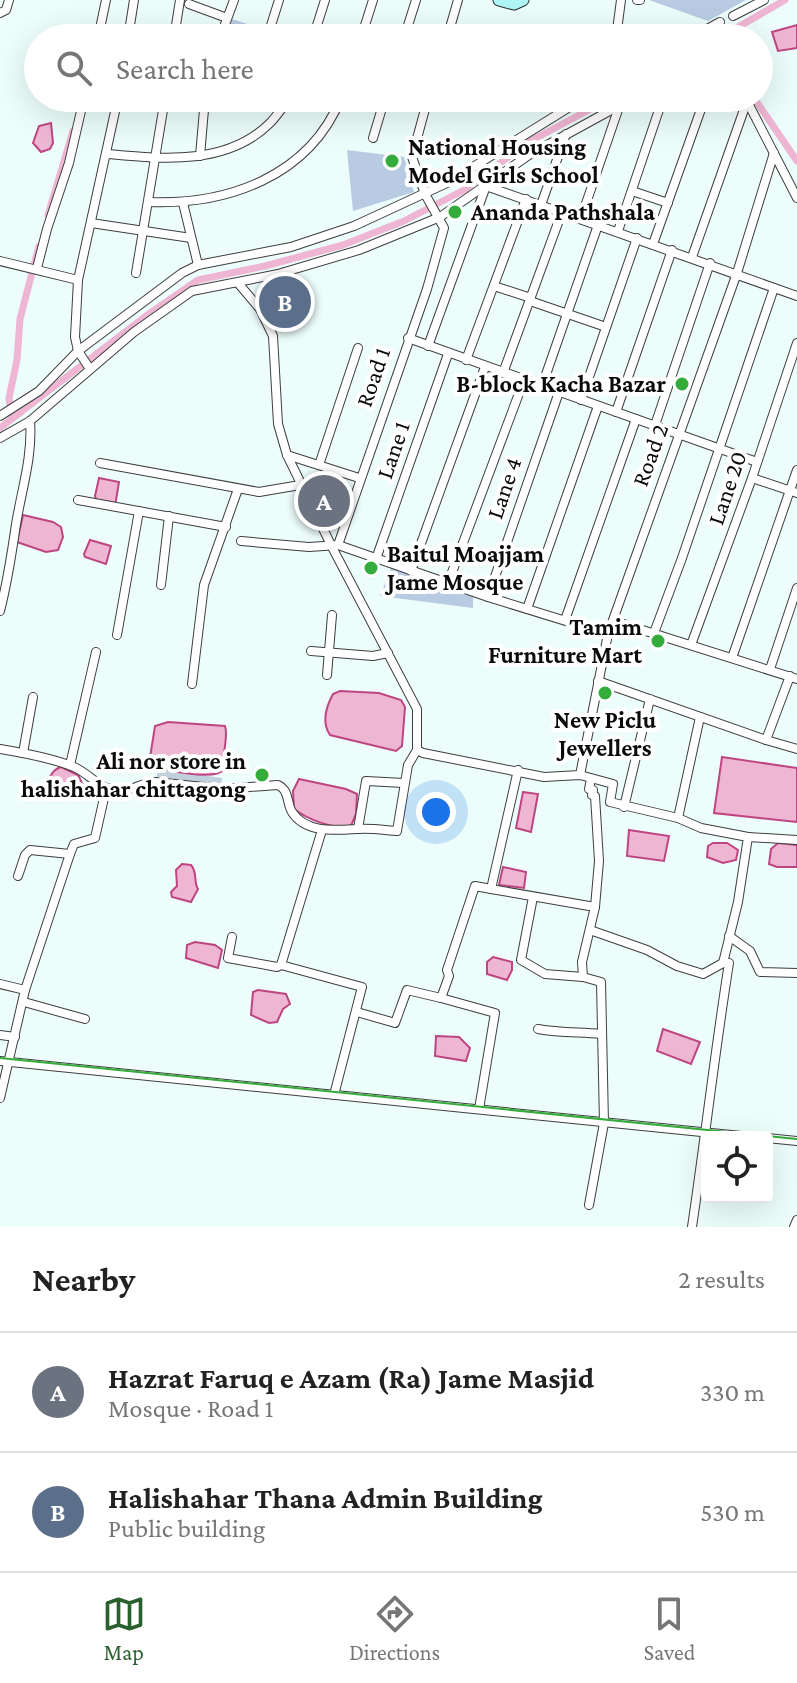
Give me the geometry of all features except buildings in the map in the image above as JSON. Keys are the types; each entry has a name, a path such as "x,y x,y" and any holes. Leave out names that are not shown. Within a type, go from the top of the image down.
{"street":[{"path":"0,13 6,10 9,0"},
{"path":"101,24 106,0"},
{"path":"130,24 134,0"},
{"path":"176,24 180,0"},
{"path":"225,24 234,0"},
{"path":"271,24 279,0"},
{"path":"317,24 325,0"},
{"path":"365,24 373,0"},
{"path":"408,24 416,0"},
{"path":"451,24 458,0"},
{"path":"499,0 514,4 523,0"},
{"path":"618,24 621,0"},
{"path":"733,16 764,0"},
{"path":"180,24 190,2 227,18"},
{"path":"33,267 69,163 81,112"},
{"path":"89,368 79,353 75,337 78,280 116,112"},
{"path":"136,273 163,112"},
{"path":"200,156 203,112"},
{"path":"108,154 171,159 200,156 248,140 279,112"},
{"path":"149,202 183,203 237,192 266,180 285,168 325,128 334,112"},
{"path":"373,138 381,112"},
{"path":"424,112 412,157 425,194 439,216"},
{"path":"2,415 39,391 79,353 182,273 198,265 291,247 354,226 425,194 561,112"},
{"path":"0,438 30,421 89,368 192,291 278,274 359,250 439,216 529,155 609,112"},
{"path":"581,218 617,112"},
{"path":"618,231 658,112"},
{"path":"653,244 700,112"},
{"path":"692,257 742,112"},
{"path":"752,112 797,198"},
{"path":"541,205 567,133"},
{"name":"Road 2","path":"580,775 608,634 737,273 774,153"},
{"path":"486,186 797,296"},
{"path":"428,346 486,186"},
{"path":"632,191 668,203"},
{"path":"466,360 526,199"},
{"path":"183,203 198,265"},
{"path":"503,373 562,212"},
{"name":"Road 1","path":"335,546 427,289 444,228 439,216"},
{"path":"91,223 191,238"},
{"path":"542,386 598,225"},
{"path":"581,400 637,238"},
{"path":"616,412 672,250"},
{"path":"0,261 78,280"},
{"path":"655,425 710,263"},
{"path":"0,749 70,765 106,789 135,789 155,782 223,789 278,785 283,787 292,812 304,822 322,830 397,831 408,765 417,750 417,709 287,455 278,424 273,336 260,309 238,283"},
{"path":"494,286 606,327"},
{"path":"654,633 774,288"},
{"path":"409,337 448,354 757,462"},
{"name":"Lane 20","path":"691,645 797,343"},
{"path":"319,465 358,348"},
{"name":"Lane 1","path":"376,559 448,354"},
{"path":"411,571 485,367"},
{"path":"448,583 524,380"},
{"name":"Lane 4","path":"488,597 559,392"},
{"path":"527,609 598,406"},
{"path":"565,620 636,419"},
{"path":"0,611 28,474 30,421"},
{"path":"287,455 359,478"},
{"path":"100,463 259,492 300,485"},
{"path":"732,658 793,492 797,470"},
{"path":"752,478 793,492"},
{"path":"192,684 204,585 238,489"},
{"path":"78,500 226,527"},
{"path":"117,635 139,511"},
{"path":"161,585 169,516"},
{"path":"241,541 335,546 608,634"},
{"path":"770,669 797,588"},
{"path":"327,675 332,615"},
{"path":"614,621 794,678 766,740"},
{"path":"311,651 373,656 388,653"},
{"path":"70,765 96,652"},
{"path":"598,681 797,749"},
{"path":"23,753 33,697"},
{"path":"624,807 650,699"},
{"path":"678,818 700,717"},
{"path":"417,750 544,777 580,775 613,784 610,802 624,807 748,837 773,836 797,840"},
{"path":"491,889 518,770"},
{"path":"583,977 582,962 595,907 598,849 595,796 589,789 591,779"},
{"path":"358,829 366,781 404,783"},
{"path":"0,1098 5,1062 15,1037 25,990 70,854 74,844 95,838 106,789"},
{"path":"281,965 322,830"},
{"path":"723,963 748,837"},
{"path":"18,876 25,855 30,850 70,854"},
{"path":"441,998 475,886 595,907"},
{"path":"533,897 521,960 545,974 583,977 601,982 604,1123 589,1205"},
{"path":"590,930 703,974 729,963 714,1051 705,1131"},
{"path":"729,936 750,951 760,972 797,973"},
{"path":"232,937 228,958 277,967 281,965 362,987 334,1095"},
{"path":"0,984 25,990"},
{"path":"357,1012 395,1023 407,990 495,1013 479,1109"},
{"path":"24,1002 85,1019"},
{"path":"538,1029 564,1034 601,1034"},
{"path":"0,1035 15,1037"},
{"path":"5,1062 701,1133"},
{"path":"773,1139 797,1141"},
{"path":"692,1227 701,1162"},
{"path":"794,1227 797,1220"}],"shaded area":[{"path":"649,0 746,0 708,21"},
{"path":"232,19 247,24 230,24"},
{"path":"797,25 797,48 778,51 773,32"},
{"path":"51,123 53,143 50,149 41,152 33,143 39,126"},
{"path":"347,150 404,157 414,192 353,211"},
{"path":"99,478 119,482 115,506 97,503 95,496"},
{"path":"23,515 61,527 63,537 58,550 46,552 17,542"},
{"path":"90,540 111,546 106,564 85,557"},
{"path":"391,568 473,597 473,608 380,596"},
{"path":"340,691 379,693 401,700 405,707 402,746 396,751 330,735 325,720 327,709 333,694"},
{"path":"168,722 225,726 225,769 219,773 200,775 149,764 155,726"},
{"path":"722,757 797,768 797,822 714,813"},
{"path":"61,767 78,775 83,785 80,793 51,792 50,777"},
{"path":"158,769 222,778 221,788 156,781"},
{"path":"299,779 357,794 356,814 350,828 321,823 294,809 293,791"},
{"path":"523,792 538,794 531,832 516,828"},
{"path":"629,830 669,836 664,861 627,856"},
{"path":"727,843 738,850 736,860 723,863 707,857 708,846"},
{"path":"778,843 797,845 797,867 769,864 771,849"},
{"path":"182,864 191,865 194,871 198,889 191,902 172,897 171,892 177,886 176,870"},
{"path":"503,867 526,872 524,888 499,885"},
{"path":"195,942 215,945 222,950 218,968 186,958 187,945"},
{"path":"493,957 512,962 507,980 487,974 487,962"},
{"path":"253,992 286,994 290,1004 283,1009 277,1022 269,1023 251,1015"},
{"path":"663,1029 700,1042 691,1064 657,1051"},
{"path":"436,1036 459,1037 470,1048 466,1061 435,1056"}],"waterway":[{"path":"743,24 785,0"},
{"path":"0,428 198,280 343,245 404,221 464,190 527,143 585,112"},
{"path":"764,112 797,161"},
{"path":"48,215 73,131"},
{"path":"11,414 9,398 17,360 20,319 39,246"}],"railway":[{"path":"0,1058 797,1139"}],"place":[{"name":"National Housing Model Girls School","path":"392,161"},
{"name":"Ananda Pathshala","path":"455,212"},
{"name":"Halishahar Thana Admin Building","path":"285,302"},
{"name":"B-block Kacha Bazar","path":"682,384"},
{"name":"Hazrat Faruq e Azam (Ra) Jame Masjid","path":"324,501"},
{"name":"Baitul Moajjam Jame Mosque","path":"371,568"},
{"name":"Tamim Furniture Mart","path":"658,641"},
{"name":"New Piclu Jewellers","path":"605,693"},
{"name":"Ali nor store in halishahar chittagong","path":"262,775"}]}
